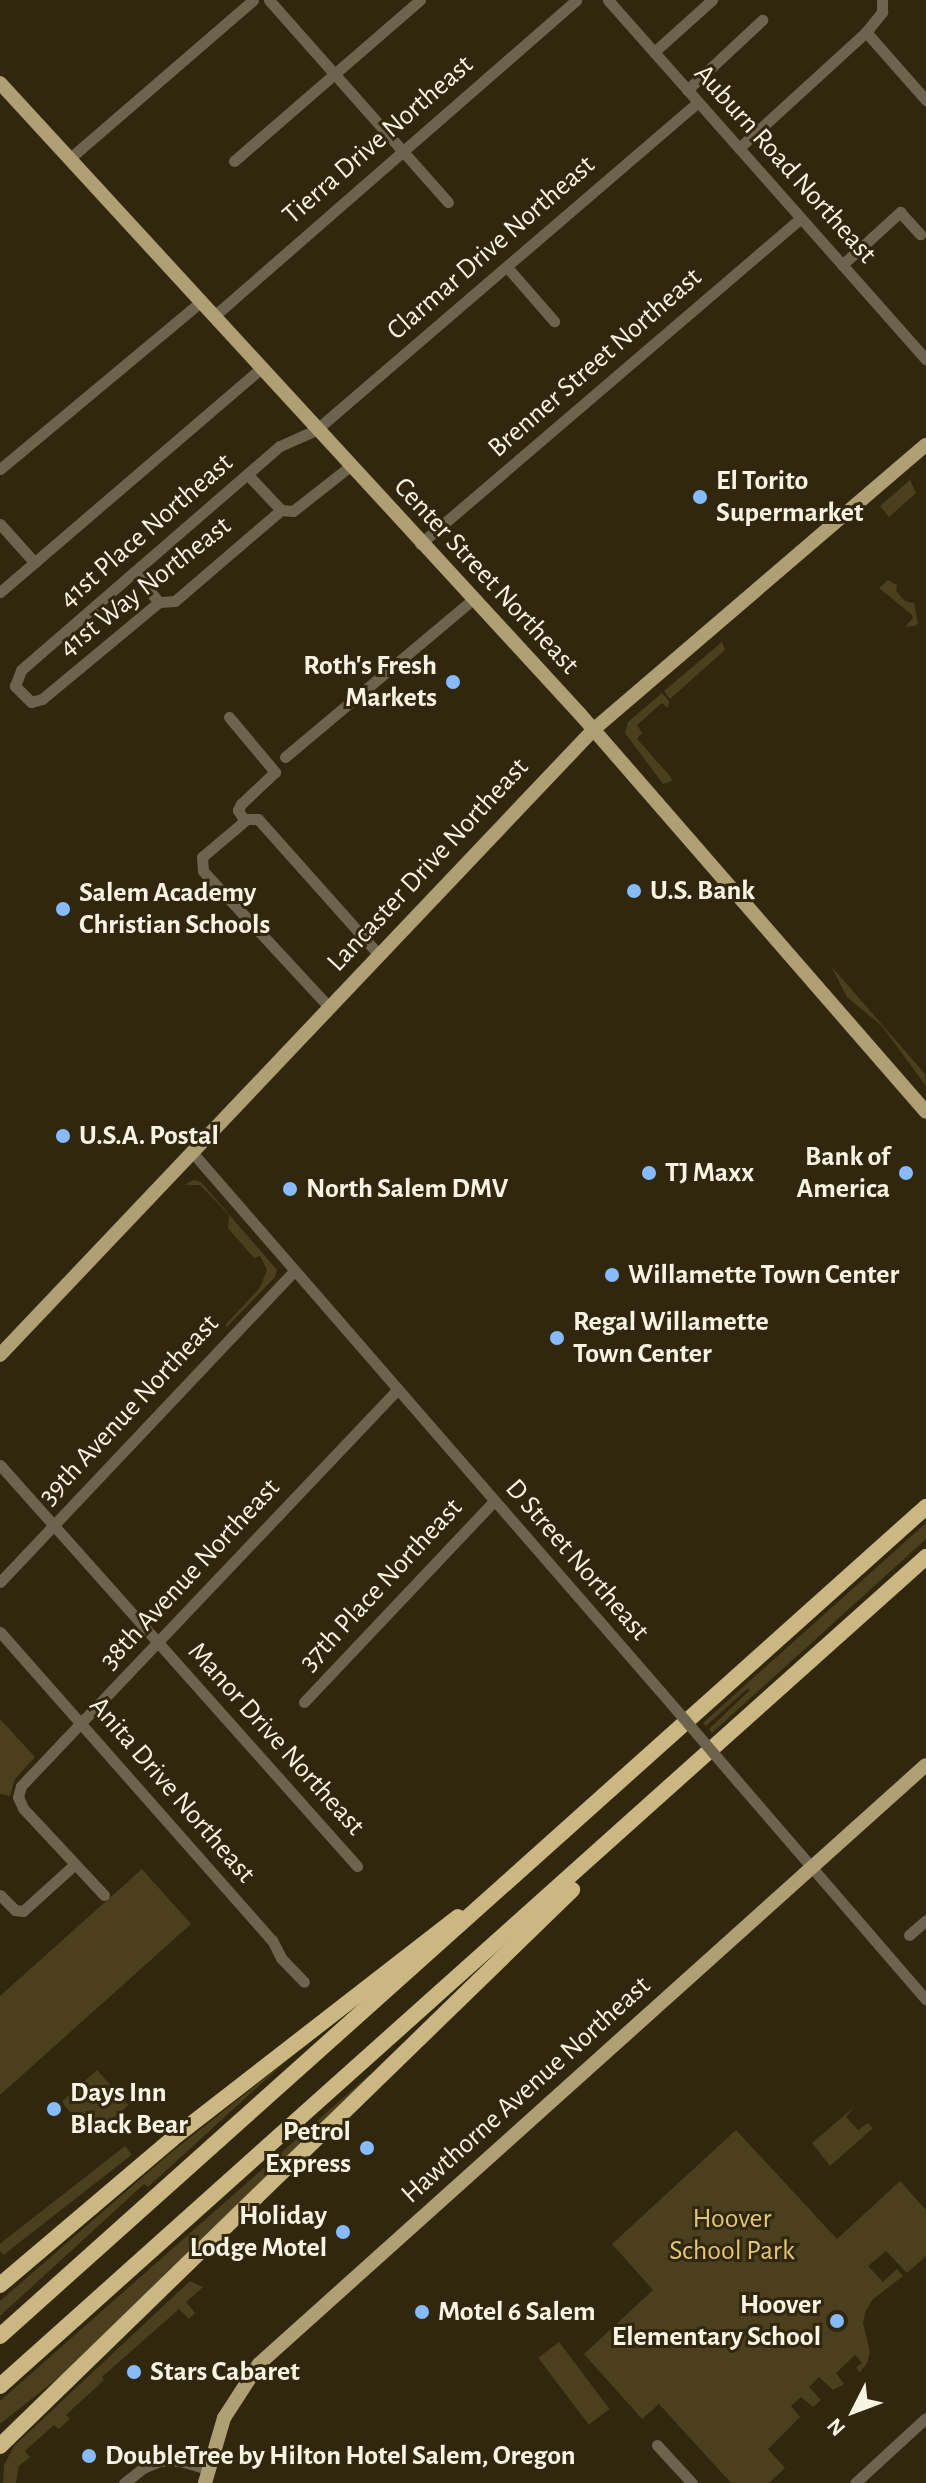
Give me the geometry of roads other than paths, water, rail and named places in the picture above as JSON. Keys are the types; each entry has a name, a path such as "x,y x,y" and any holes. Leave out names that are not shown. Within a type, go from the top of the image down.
{"highway":[{"path":"0,2336 926,1507"},
{"path":"0,2386 926,1557"},
{"path":"0,2446 617,1847 682,1776"},
{"path":"0,2285 203,2113 437,1931 503,1888"},
{"path":"0,2429 63,2384"}],"main road":[{"name":"Center Street Northeast","path":"2,90 69,159 593,730 926,1112"},
{"name":"Lancaster Drive Northeast","path":"0,1355 593,730 926,445"},
{"name":"Hawthorne Avenue Northeast","path":"206,2476 224,2418 239,2390 266,2357 926,1765"}],"street":[{"path":"69,159 253,0"},
{"path":"269,0 448,202"},
{"path":"234,161 420,0"},
{"name":"Tierra Drive Northeast","path":"213,317 576,0"},
{"name":"Auburn Road Northeast","path":"608,0 926,360"},
{"path":"654,52 712,0"},
{"path":"739,148 866,32 882,12 882,0"},
{"path":"687,90 762,20"},
{"path":"866,32 926,100"},
{"name":"Clarmar Drive Northeast","path":"316,430 698,102"},
{"path":"842,265 900,212 920,234"},
{"name":"Brenner Street Northeast","path":"420,544 801,218"},
{"path":"507,267 554,321"},
{"path":"0,469 199,303"},
{"path":"0,592 260,369"},
{"name":"41st Place Northeast","path":"15,680 21,670 136,574 247,474 287,441 316,430"},
{"name":"41st Way Northeast","path":"15,680 15,686 31,702 42,699 159,602 175,601 281,510 293,511 349,467"},
{"path":"247,474 281,510"},
{"path":"0,524 35,563"},
{"path":"136,574 159,602"},
{"path":"285,757 473,599"},
{"path":"229,717 275,772 238,810 379,955"},
{"path":"248,818 202,857 200,863 329,1007"},
{"name":"D Street Northeast","path":"192,1152 926,2000"},
{"name":"39th Avenue Northeast","path":"0,1582 294,1271"},
{"name":"38th Avenue Northeast","path":"75,1864 23,1808 19,1791 397,1390"},
{"name":"Manor Drive Northeast","path":"0,1465 357,1866"},
{"name":"37th Place Northeast","path":"304,1702 494,1501"},
{"name":"Anita Drive Northeast","path":"0,1632 272,1940 281,1958 304,1982"},
{"path":"0,1895 15,1910 23,1911 75,1864 104,1895"},
{"path":"909,1935 926,1920"},
{"path":"855,2483 926,2419"},
{"path":"657,2445 692,2483"},
{"path":"124,2483 143,2468 160,2461 180,2461 206,2476"}],"place":[{"name":"El Torito Supermarket","path":"700,497"},
{"name":"Roth's Fresh Markets","path":"453,682"},
{"name":"U.S. Bank","path":"634,891"},
{"name":"Salem Academy Christian Schools","path":"63,909"},
{"name":"U.S.A. Postal","path":"63,1136"},
{"name":"TJ Maxx","path":"649,1173"},
{"name":"Bank of America","path":"906,1173"},
{"name":"North Salem DMV","path":"290,1189"},
{"name":"Willamette Town Center","path":"612,1275"},
{"name":"Regal Willamette Town Center","path":"557,1338"},
{"name":"Days Inn Black Bear","path":"54,2109"},
{"name":"Petrol Express","path":"367,2148"},
{"name":"Holiday Lodge Motel","path":"343,2232"},
{"name":"Motel 6 Salem","path":"422,2312"},
{"name":"Hoover Elementary School","path":"837,2321"},
{"name":"Stars Cabaret","path":"134,2372"},
{"name":"DoubleTree by Hilton Hotel Salem, Oregon","path":"89,2456"}],"park label":[{"name":"Hoover School Park","path":"732,2235"}]}
